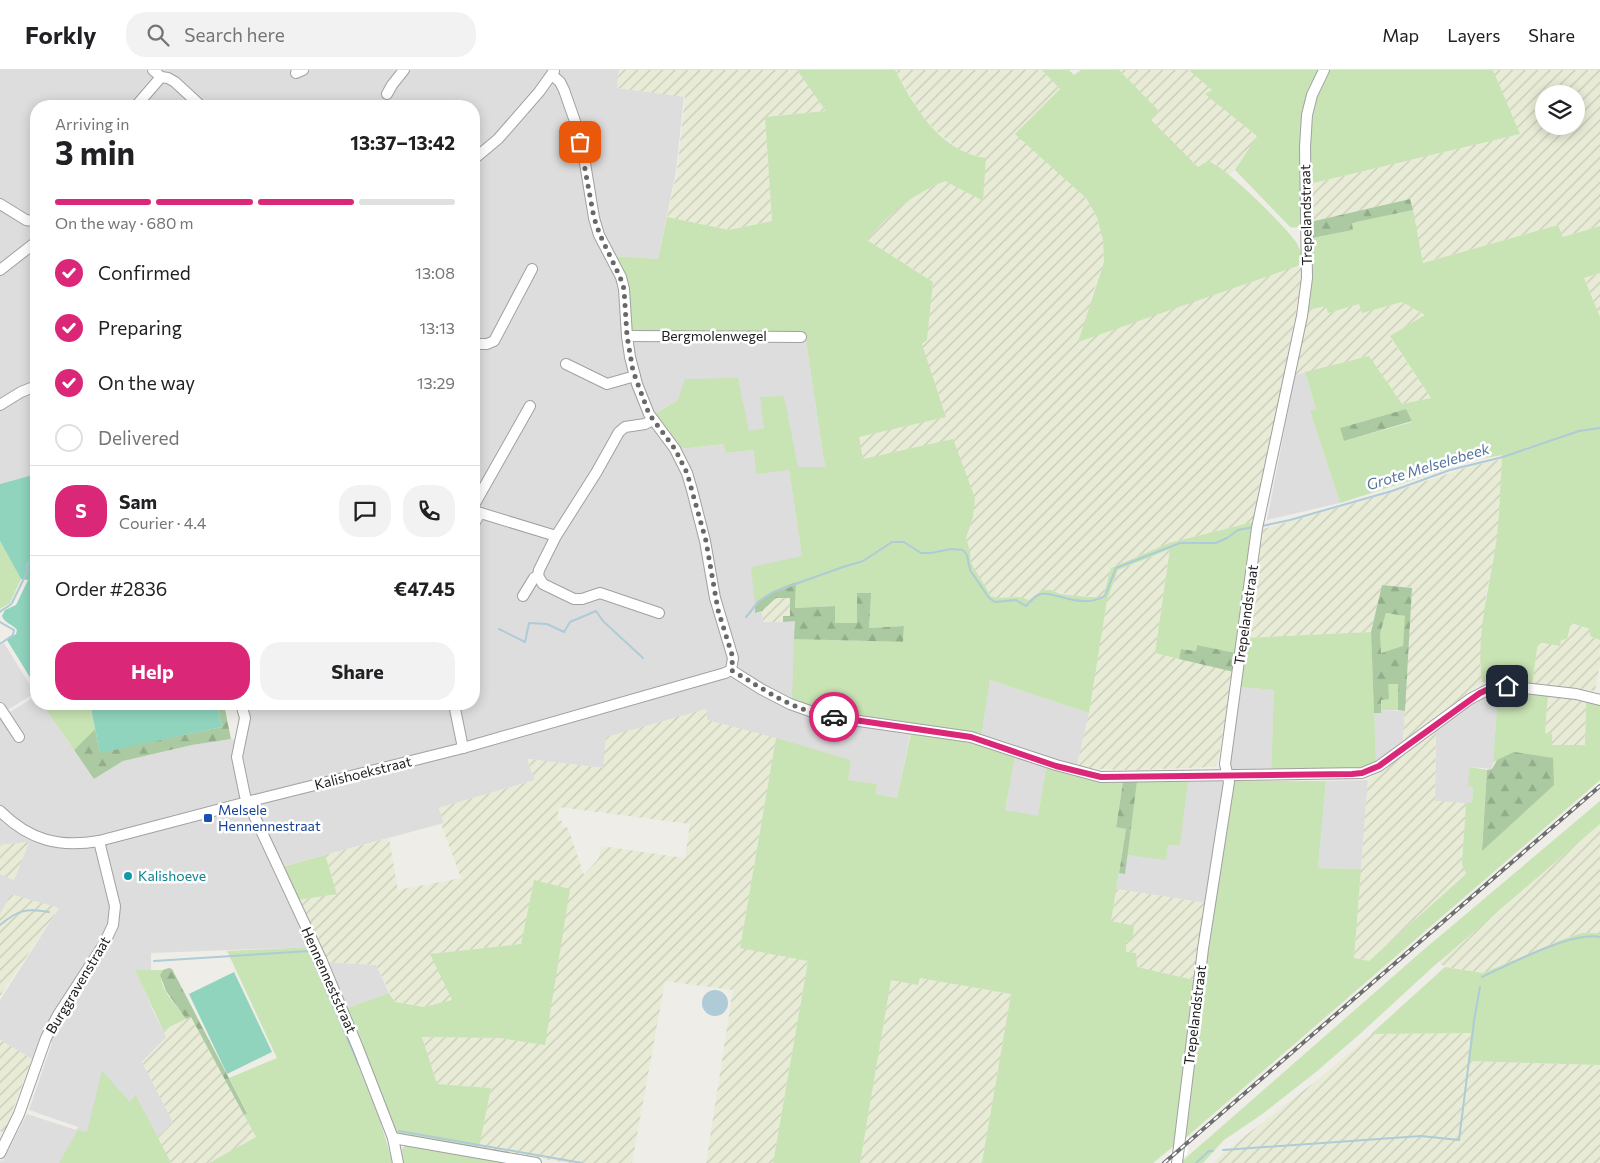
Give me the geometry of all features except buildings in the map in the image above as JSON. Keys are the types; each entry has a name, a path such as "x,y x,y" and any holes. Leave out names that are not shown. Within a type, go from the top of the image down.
{"street":[{"path":"153,70 161,77 171,79 194,100"},
{"path":"387,94 404,70"},
{"name":"Trepelandstraat","path":"1177,1163 1202,949 1229,782 1225,764 1257,528 1302,316 1307,278 1305,165 1307,115 1312,95 1324,70"},
{"path":"480,154 498,139 553,73 564,90 577,127 594,218 624,289 627,336 635,376 644,402 654,420 675,449 687,473 706,541 718,610 733,658 731,670 761,690 804,710 824,716 971,737 1081,773 1101,777 1352,774 1370,771 1398,753 1470,699 1491,688 1507,686 1576,694 1600,700"},
{"path":"141,100 161,77"},
{"path":"0,204 30,221"},
{"path":"1,266 30,246"},
{"path":"480,344 494,341 532,269"},
{"name":"Bergmolenwegel","path":"627,336 801,337"},
{"path":"566,364 607,384 635,376"},
{"path":"0,405 30,388"},
{"path":"480,501 530,406"},
{"path":"654,420 640,426 625,427 619,432 596,473 556,536 539,570 538,576 543,584 574,599 582,599 600,593 659,613"},
{"path":"480,510 556,536"},
{"path":"523,596 534,578 538,576"},
{"name":"Kalishoekstraat","path":"0,811 24,831 47,841 80,844 99,841 463,748 731,670"},
{"name":"Hennenneststraat","path":"243,710 245,718 237,761 248,802 321,959 393,1138 398,1163"},
{"path":"455,710 463,748"},
{"path":"2,715 19,737"},
{"name":"Burggravenstraat","path":"0,1153 19,1114 46,1038 58,1015 104,944 113,926 115,906 99,841"},
{"path":"393,1138 536,1163"}],"shaded area":[{"path":"0,70 619,70 617,88 684,96 676,171 658,259 615,256 631,335 805,334 825,467 798,468 764,428 749,432 678,400 653,415 679,449 724,444 725,453 754,450 789,470 802,556 756,613 762,611 763,622 795,621 912,725 897,798 876,794 877,784 847,780 851,760 707,720 705,709 603,768 527,759 535,780 439,808 444,823 273,869 311,947 151,953 151,970 136,970 154,1013 167,1037 142,1062 173,1122 157,1137 134,1094 131,1102 87,1133 59,1163 0,1163 27,1114 76,1130 78,1127 29,1110 52,1043 40,1039 32,1061 0,1040 0,1000 59,908 0,914 0,874 14,880 29,842 0,845 0,646 4,643 30,685 30,696 6,711 8,713 30,700 30,710 46,710 94,779 123,761 192,745 231,739 243,741 246,710 480,710 480,100 30,100 30,476 0,484"},
{"path":"1305,372 1316,409 1310,411 1340,503 1267,520 1295,375"},
{"path":"990,680 1089,713 1077,766 981,738"},
{"path":"1238,687 1274,690 1271,773 1231,770 1230,768"},
{"path":"1498,691 1492,769 1470,767 1469,786 1473,787 1472,804 1435,801 1436,729 1480,697"},
{"path":"1381,710 1405,711 1403,742 1376,762 1374,713 1381,713"},
{"path":"1015,757 1046,768 1038,817 1005,810"},
{"path":"1224,779 1225,785 1206,903 1116,889 1119,873 1125,873 1127,855 1166,859 1168,844 1188,780"},
{"path":"1368,780 1361,869 1318,868 1326,781"},
{"path":"326,962 376,965 389,993 345,1009"}],"green space":[{"path":"619,70 797,70 827,111 765,117 772,221 729,230 667,217 677,171 685,97 617,88"},
{"path":"797,70 895,70 920,113 942,138 970,154 986,158 983,201 945,181 902,205 867,240 933,282 927,340 922,344 946,417 859,437 863,459 953,439 975,498 973,517 966,538 971,563 991,596 997,598 1019,597 1029,600 1043,590 1051,590 1061,594 1100,597 1104,594 1111,568 1169,543 1253,522 1236,653 1197,645 1196,651 1181,649 1179,659 1155,653 1170,549 1118,570 1107,600 1089,713 990,680 981,738 821,711 792,700 794,639 903,642 904,626 869,628 870,593 858,593 857,623 835,623 835,606 795,608 796,582 761,598 755,604 751,567 802,556 789,470 756,474 754,450 725,453 724,444 679,449 653,415 678,400 685,379 738,378 749,431 764,428 760,397 784,396 798,467 825,467 805,334 630,335 614,256 658,259 667,217 729,230 772,221 765,117 826,111"},
{"path":"895,70 1042,70 1060,89 1059,173 1086,198 1097,217 1103,240 1104,262 1090,301 1303,264 1304,270 1282,386 1253,522 1169,543 1111,568 1104,594 1100,597 1075,596 1043,590 1029,600 1019,597 997,598 991,596 971,563 966,538 973,517 975,498 967,481 863,459 858,437 946,417 922,344 927,340 933,282 867,240 903,203 932,186 945,181 983,201 986,158 964,153 936,131 922,116"},
{"path":"1042,70 1069,70 1074,75 1081,70 1119,70 1159,111 1151,120 1198,167 1208,161 1227,173 1254,197 1290,234 1301,253 1303,264 1078,342 1104,262 1103,240 1097,217 1086,198 1015,134 1060,89"},
{"path":"1119,70 1191,70 1212,90 1206,94 1257,136 1235,170 1229,175 1213,162 1198,167 1150,120 1159,111"},
{"path":"1191,70 1319,70 1308,90 1304,105 1302,131 1302,223 1299,226 1290,227 1235,170 1257,136 1205,94 1212,90"},
{"path":"1329,70 1493,70 1520,134 1309,184 1313,116 1319,88"},
{"path":"1493,70 1600,70 1600,226 1563,237 1558,225 1423,263 1410,199 1310,222 1309,184 1520,134"},
{"path":"1410,199 1413,210 1352,223 1353,230 1312,238 1310,222"},
{"path":"1413,210 1423,263 1558,225 1563,237 1600,226 1600,273 1584,278 1600,317 1600,640 1590,636 1590,629 1571,623 1567,639 1561,640 1560,646 1538,642 1532,685 1482,682 1481,634 1498,531 1502,455 1475,460 1340,503 1310,411 1316,409 1305,372 1369,356 1402,404 1431,398 1390,336 1425,315 1402,302 1362,313 1359,304 1328,313 1326,306 1307,310 1313,267 1312,238 1353,230 1352,223","holes":["1406,409 1412,422 1344,441 1340,428"]},
{"path":"1600,273 1600,317 1584,278"},
{"path":"1402,302 1425,315 1390,337 1431,398 1402,404 1368,356 1295,375 1307,310 1326,305 1328,312 1359,304 1362,313"},
{"path":"1406,409 1412,421 1344,441 1340,428"},
{"path":"1502,459 1499,522 1486,595 1480,668 1482,682 1403,742 1412,588 1382,585 1371,632 1246,638 1263,529 1393,492 1471,466"},
{"path":"30,476 30,677 7,640 16,634 17,630 5,621 2,616 5,610 16,605 28,580 21,579 0,541 0,484"},
{"path":"0,541 21,579 10,603 0,609"},
{"path":"1170,549 1155,653 1234,672 1216,766 1135,770 1098,769 1077,766 1089,713 1107,600 1118,570"},
{"path":"796,582 795,608 835,606 835,623 857,623 857,593 871,593 869,628 904,626 903,642 794,639 795,621 783,622 783,616 790,616 790,598 776,598 762,611 755,613 755,604 759,600 774,591"},
{"path":"1382,585 1412,588 1405,711 1398,710 1398,684 1388,684 1389,699 1381,700 1381,713 1374,713 1371,632","holes":["1386,613 1405,616 1403,646 1381,653 1380,634"]},
{"path":"776,598 790,598 790,616 783,616 783,622 763,622 762,611"},
{"path":"1386,613 1406,616 1403,647 1380,653 1380,634"},
{"path":"1570,623 1590,629 1590,636 1600,640 1600,663 1595,691 1532,685 1538,642 1567,639"},
{"path":"1371,632 1376,762 1365,769 1271,773 1274,690 1238,687 1246,638"},
{"path":"1197,645 1236,653 1234,672 1179,659 1181,649 1196,651"},
{"path":"1388,684 1398,684 1398,710 1381,710 1381,700"},
{"path":"1498,691 1548,694 1545,733 1552,734 1552,745 1585,745 1586,702 1600,705 1600,780 1182,1141 1232,781 1326,781 1318,868 1361,869 1354,958 1369,961 1466,874 1462,864 1466,803 1472,803 1473,787 1468,786 1470,767 1487,770 1482,850 1497,760 1493,763"},
{"path":"1548,694 1586,702 1585,746 1552,745 1545,734"},
{"path":"706,709 707,720 776,738 740,947 808,961 773,1163 706,1163 733,990 665,981 632,1163 568,1163 479,1148 491,1088 437,1084 422,1037 500,1038 545,1044 534,880 521,944 431,954 452,1000 424,1007 395,1002 376,965 326,962 298,900 337,893 325,855 389,838 398,890 461,878 441,824 444,823 439,808 535,780 527,759 603,768 606,737","holes":["559,807 690,824 685,858 601,846 599,858 584,875 568,828 561,826 562,821 557,820"]},
{"path":"46,710 91,710 95,729 74,750"},
{"path":"91,710 218,710 222,727 100,753"},
{"path":"218,710 225,710 231,739 192,745 123,761 94,779 74,750 95,729 100,752 222,727"},
{"path":"1436,729 1435,801 1466,803 1462,864 1466,874 1369,961 1354,958 1368,780"},
{"path":"911,733 978,744 1015,757 1005,810 1038,816 1046,768 1089,780 1123,782 1116,826 1126,829 1111,921 1134,926 1132,941 1126,941 1126,952 1136,953 1137,967 1194,980 1175,1145 1153,1163 982,1163 1011,994 920,978 918,985 891,980 860,1163 773,1163 808,961 740,948 776,738 851,760 848,780 877,784 876,794 897,798"},
{"path":"1514,752 1553,758 1554,785 1482,851 1487,770 1492,769 1497,760"},
{"path":"1188,780 1180,845 1168,845 1166,860 1127,855 1137,782"},
{"path":"1123,782 1137,782 1125,874 1119,873 1126,829 1116,827"},
{"path":"1600,801 1600,824 1434,966 1316,1072 1261,1115 1224,1140 1203,1163 1180,1163 1421,952"},
{"path":"1600,824 1600,933 1582,933 1564,939 1483,973 1445,967 1438,962"},
{"path":"29,842 14,880 0,874 0,845"},
{"path":"325,855 337,894 298,900 282,867"},
{"path":"534,880 570,889 545,1045 500,1038 422,1037 437,1084 491,1088 479,1148 401,1136 394,1130 345,1009 389,993 395,1002 424,1007 452,1000 430,954 521,944"},
{"path":"1116,889 1206,903 1194,980 1137,967 1126,953 1126,941 1111,921"},
{"path":"11,894 59,908 0,996 0,914"},
{"path":"1582,933 1600,933 1600,1065 1468,1061 1471,1033 1371,1034 1445,967 1483,973"},
{"path":"311,947 379,1118 393,1163 209,1163 256,1137 244,1115 247,1112 229,1078 277,1058 227,951"},
{"path":"172,969 247,1113 244,1115 191,1017 186,1019 166,991 160,975 163,970"},
{"path":"135,970 163,970 161,976 164,989 186,1019 163,1030"},
{"path":"234,972 272,1052 227,1074 189,994"},
{"path":"920,978 1011,994 982,1163 860,1163 891,979 918,984"},
{"path":"191,1017 256,1137 209,1163 171,1163 157,1137 173,1122 142,1062 166,1037 163,1030"},
{"path":"1471,1033 1468,1061 1600,1065 1600,1163 1213,1163 1223,1153 1321,1077 1371,1034"},
{"path":"0,1040 32,1059 4,1133 0,1131"},
{"path":"102,1071 130,1102 135,1094 171,1163 59,1163 78,1130 87,1132"},
{"path":"406,1145 514,1163 403,1163 402,1149"}],"water":[{"path":"715,990 724,994 728,1003 724,1012 715,1016 706,1012 702,1003 706,994"}],"pier":[{"path":"1189,1137 1187,1154 1177,1163 1169,1163 1169,1154"}],"waterway":[{"name":"Grote Melselebeek","path":"1262,526 1392,491 1450,470 1503,457 1579,431 1600,428"},
{"name":"Grote Melselebeek","path":"746,617 759,601 773,592 863,561 892,542 904,542 921,553 951,549 963,550 967,555 970,570 989,598 995,602 1016,600 1026,606 1036,596 1044,594 1076,600 1095,600 1105,596 1116,568 1180,543 1216,543 1238,530 1254,527"},
{"path":"0,612 12,603 27,572 27,564 30,562"},
{"name":"Grote Melselebeek","path":"499,629 525,642 529,623 547,624 564,632 570,622 596,611 603,621 643,658"},
{"path":"0,622 14,630 13,635 0,644"},
{"path":"0,925 23,911 49,912"},
{"path":"1482,977 1524,957 1558,944 1588,936 1600,937"},
{"path":"154,961 309,951 359,1065"},
{"path":"1223,1150 1421,1136 1459,1140 1480,987"},
{"path":"399,1131 582,1163"},
{"path":"1196,1163 1209,1151 1213,1151"}],"railway":[{"path":"1164,1163 1600,786"}],"way so far":[{"path":"580,142 594,218 624,289 627,336 633,371 649,414 675,449 687,473 706,541 718,610 732,650 731,670 761,690 790,704 824,716 834,717"}],"place":[{"name":"Melsele Hennennestraat","path":"208,818"},
{"name":"Kalishoeve","path":"128,876"}],"route":[{"path":"834,717 958,734 1056,766 1101,777 1215,774 1235,776 1352,774 1370,771 1379,766 1480,693 1491,688 1507,686"}]}
